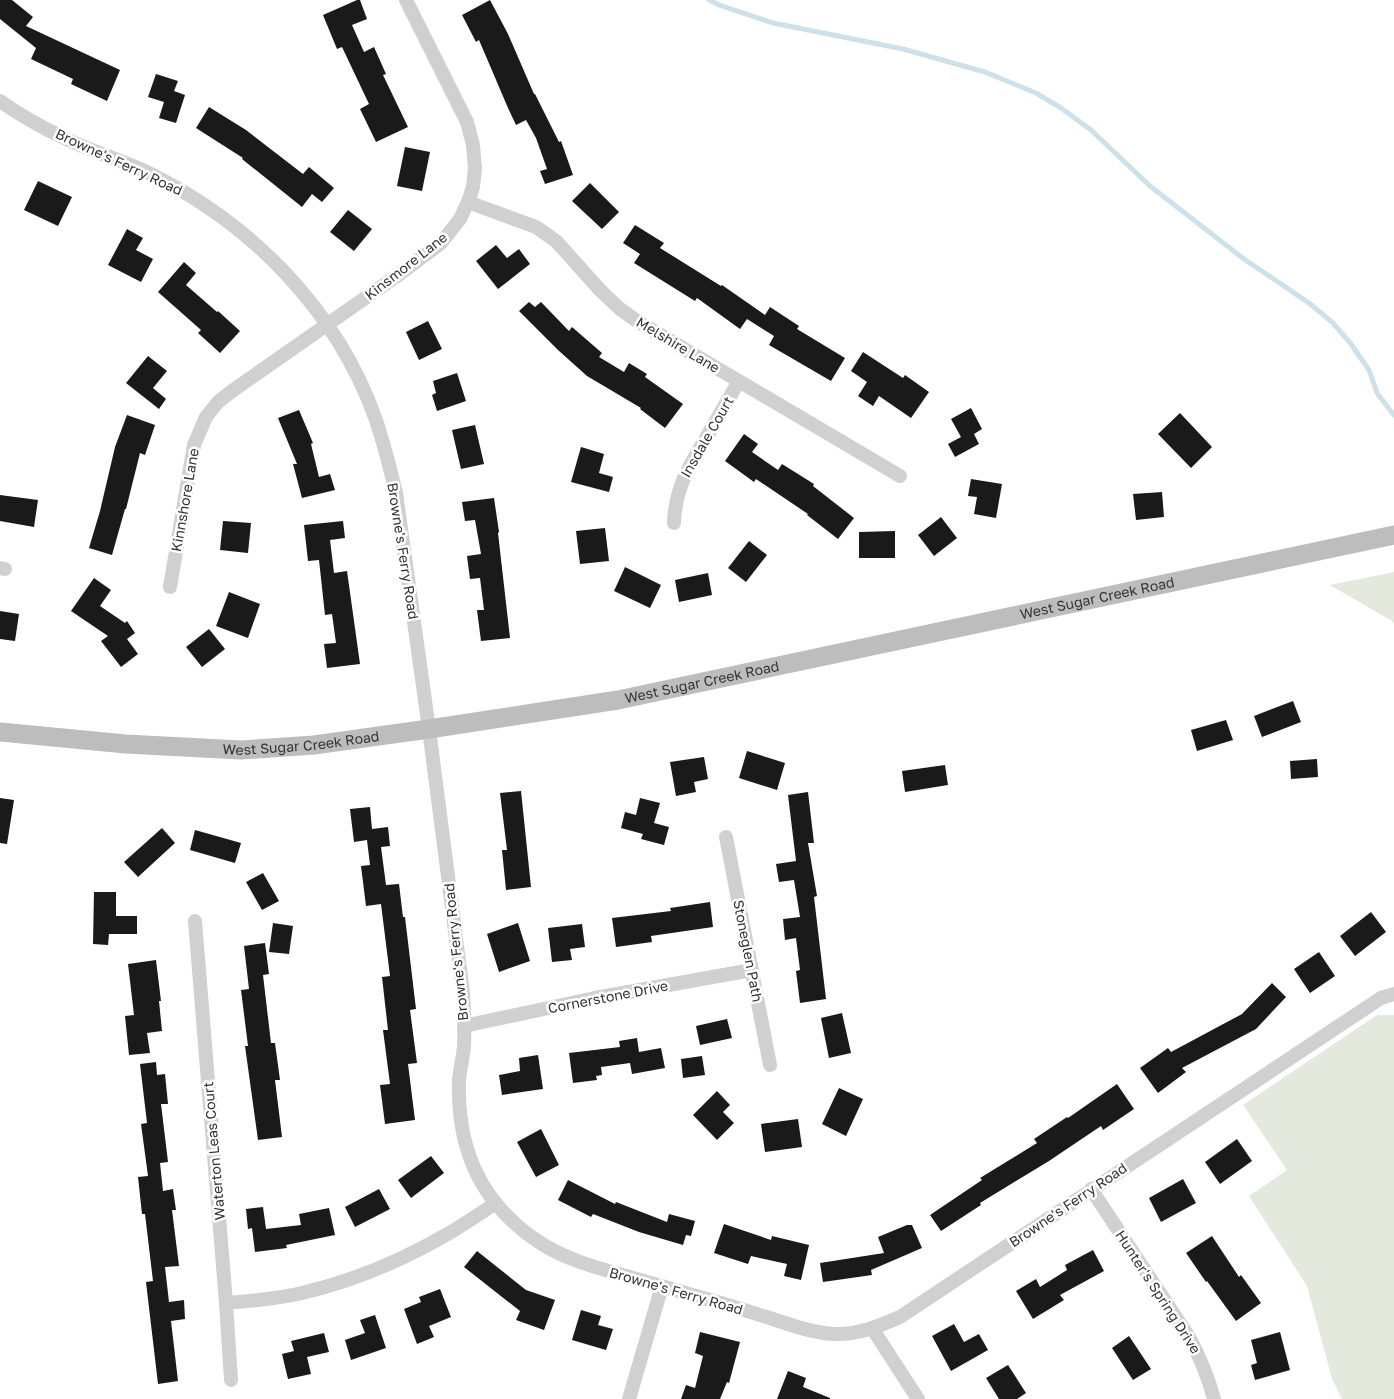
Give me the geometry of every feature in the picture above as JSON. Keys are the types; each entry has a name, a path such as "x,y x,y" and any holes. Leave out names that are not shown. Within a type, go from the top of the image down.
{"main road":[{"name":"West Sugar Creek Road","path":"0,732 126,744 241,750 314,745 429,729 618,700 1394,535"}],"street":[{"name":"Kinsmore Lane","path":"327,325 441,243 460,219 473,186 475,168 473,144 467,122 406,0"},
{"name":"Browne's Ferry Road","path":"0,101 22,116 63,138 147,172 181,190 214,210 250,238 304,293 339,343 361,384 376,419 396,493 429,729 463,993 464,1048 459,1079 461,1123 468,1151 478,1175 496,1203 525,1233 551,1250 580,1263 814,1332 836,1334 858,1332 872,1328 900,1317 1381,998 1394,994"},
{"name":"Melshire Lane","path":"468,202 536,227 556,241 600,290 620,309 637,321 900,476"},
{"name":"Kinnshore Lane","path":"170,587 194,445 206,417 218,402 232,391 327,325"},
{"name":"Insdale Court","path":"674,523 678,491 686,471 739,381"},
{"name":"Stoneglen Path","path":"726,837 770,1065"},
{"name":"Waterton Leas Court","path":"195,921 231,1380"},
{"name":"Cornerstone Drive","path":"464,1026 595,998 752,970"},
{"name":"Hunter's Spring Drive","path":"1091,1189 1189,1337 1209,1380 1214,1399"},
{"path":"226,1303 301,1293 362,1275 408,1255 452,1232 496,1203"},
{"path":"629,1399 662,1286"},
{"path":"872,1328 918,1399"}],"shaded area":[{"path":"1394,572 1394,624 1392,621 1330,585"},
{"path":"1377,1015 1394,1015 1394,1399 1342,1399 1332,1379 1307,1286 1249,1196 1287,1170 1243,1105"}],"building":[{"path":"0,0 12,0 33,17 26,26 120,70 107,101 71,84 73,79 31,59 36,48 0,19"},
{"path":"360,0 367,19 352,25 364,52 374,47 386,74 383,75 408,127 376,142 360,109 369,104 342,47 337,49 323,15"},
{"path":"490,0 508,34 534,94 559,142 561,141 573,175 545,184 540,171 547,169 536,138 526,120 516,125 479,40 476,42 462,15"},
{"path":"156,74 178,81 174,91 185,95 176,123 159,118 164,102 148,97"},
{"path":"209,107 246,130 303,174 309,167 334,188 322,202 312,194 302,207 243,158 196,128"},
{"path":"405,147 430,152 422,191 397,186"},
{"path":"38,181 72,197 58,226 24,210"},
{"path":"590,183 619,212 602,229 572,201"},
{"path":"348,210 372,229 354,251 330,232"},
{"path":"635,225 664,243 660,248 722,285 765,315 770,307 799,326 797,329 845,358 831,381 769,345 774,336 747,319 740,329 697,298 695,301 634,263 640,254 623,243"},
{"path":"127,229 143,238 136,250 153,259 141,282 108,265"},
{"path":"496,245 507,258 519,249 530,264 498,289 476,261"},
{"path":"184,262 196,273 186,285 240,331 220,353 198,333 201,330 158,292"},
{"path":"529,302 535,307 541,302 569,331 572,327 602,353 599,357 624,372 629,363 647,374 645,377 683,404 665,428 641,408 587,376 558,350 519,311"},
{"path":"428,321 442,349 419,360 406,332"},
{"path":"863,352 903,378 905,375 929,392 911,418 879,396 873,406 858,396 867,382 851,371"},
{"path":"148,356 167,371 153,388 166,399 159,409 126,383"},
{"path":"457,373 466,401 437,411 432,395 436,393 433,381"},
{"path":"971,408 982,429 974,434 979,444 955,457 948,444 961,437 951,419"},
{"path":"299,410 313,443 311,444 319,477 330,474 335,490 302,498 293,464 297,464 278,418"},
{"path":"1180,413 1212,447 1191,468 1158,434"},
{"path":"127,415 155,425 145,455 140,453 112,555 89,548 115,447"},
{"path":"475,425 484,464 461,469 452,430"},
{"path":"744,434 758,444 752,452 778,470 782,464 814,484 813,486 854,518 838,539 808,514 756,479 754,482 725,461"},
{"path":"581,447 604,454 599,473 613,477 609,492 571,482"},
{"path":"971,479 1002,484 996,518 974,514 977,497 968,496"},
{"path":"1162,492 1164,517 1136,520 1133,494"},
{"path":"0,495 38,500 34,527 0,521"},
{"path":"494,498 510,638 481,641 477,610 484,610 480,578 470,579 467,556 481,554 475,520 465,521 462,502"},
{"path":"941,517 957,538 934,556 918,535"},
{"path":"223,521 251,523 248,553 220,550"},
{"path":"343,521 345,538 330,540 334,573 347,571 360,664 327,668 324,644 336,643 332,614 325,615 319,560 308,561 304,525"},
{"path":"605,528 609,561 580,564 576,531"},
{"path":"895,531 895,558 859,558 859,532"},
{"path":"749,541 767,555 746,582 728,568"},
{"path":"625,567 661,585 650,608 614,591"},
{"path":"708,573 712,595 679,602 675,580"},
{"path":"94,578 111,590 100,606 125,623 127,621 135,633 127,639 138,654 121,667 101,641 108,636 71,611"},
{"path":"229,592 260,604 248,638 216,626"},
{"path":"0,611 19,614 15,641 0,639"},
{"path":"209,629 225,649 202,667 186,647"},
{"path":"1293,701 1301,722 1262,737 1254,716"},
{"path":"1226,720 1233,740 1197,751 1191,730"},
{"path":"747,751 785,763 777,790 739,778"},
{"path":"704,757 708,779 694,782 696,792 676,796 670,762"},
{"path":"1317,759 1318,777 1291,779 1290,761"},
{"path":"945,765 948,785 905,792 902,771"},
{"path":"521,791 531,887 506,890 502,850 507,850 500,793"},
{"path":"808,792 814,843 808,843 817,896 814,897 826,999 800,1003 796,971 800,970 796,938 785,940 783,919 800,917 794,880 779,882 776,864 796,861 788,795"},
{"path":"0,798 14,800 7,844 0,843"},
{"path":"640,798 660,803 654,823 669,827 664,845 641,839 643,834 621,828 625,812 636,815"},
{"path":"370,807 372,829 388,827 390,846 381,847 386,885 399,884 416,1009 410,1010 417,1063 408,1064 415,1120 385,1124 380,1085 390,1084 383,1030 388,1030 382,977 390,976 381,904 366,906 361,866 370,865 367,840 354,842 350,809"},
{"path":"162,828 175,843 138,877 124,862"},
{"path":"195,830 241,843 235,863 190,850"},
{"path":"263,873 279,901 262,910 246,882"},
{"path":"94,892 116,892 116,916 137,916 137,934 109,934 108,945 93,944"},
{"path":"710,902 713,927 651,936 652,942 616,947 612,918 671,911 670,908"},
{"path":"1371,912 1386,932 1355,956 1340,936"},
{"path":"273,923 293,926 289,954 269,952"},
{"path":"518,923 530,961 499,972 487,934"},
{"path":"582,924 585,947 570,949 572,960 552,962 548,928"},
{"path":"265,943 269,974 263,975 271,1043 275,1043 280,1080 275,1080 282,1137 258,1140 245,1046 248,1046 241,990 249,989 244,946"},
{"path":"1319,952 1335,976 1310,993 1294,969"},
{"path":"156,960 161,1001 159,1001 162,1031 147,1033 150,1053 129,1055 125,1016 134,1015 128,964"},
{"path":"1272,983 1286,997 1256,1029 1182,1068 1186,1072 1158,1093 1140,1068 1168,1048 1171,1052 1242,1014"},
{"path":"842,1013 851,1053 829,1058 821,1018"},
{"path":"727,1019 732,1038 700,1045 696,1026"},
{"path":"637,1038 639,1052 661,1048 665,1068 632,1074 630,1063 601,1067 602,1075 596,1076 597,1080 573,1083 569,1053 620,1047 619,1041"},
{"path":"538,1055 543,1089 502,1095 499,1075 520,1071 519,1058"},
{"path":"702,1056 705,1075 683,1078 681,1059"},
{"path":"156,1062 157,1075 165,1074 168,1104 161,1104 168,1162 160,1163 163,1191 173,1189 176,1210 172,1210 179,1266 165,1267 169,1302 184,1300 185,1319 171,1321 178,1381 158,1384 146,1282 153,1281 145,1214 142,1214 138,1177 148,1176 141,1124 147,1123 140,1064"},
{"path":"1117,1084 1134,1109 1103,1130 1101,1126 1049,1161 980,1203 981,1205 941,1231 930,1215 982,1180 980,1178 1037,1143 1034,1139"},
{"path":"839,1088 863,1099 846,1136 822,1124"},
{"path":"717,1091 730,1105 723,1112 734,1123 717,1140 693,1115"},
{"path":"798,1119 802,1147 765,1152 761,1124"},
{"path":"541,1129 559,1165 536,1177 517,1142"},
{"path":"1237,1139 1252,1161 1220,1184 1205,1162"},
{"path":"431,1156 444,1173 411,1198 398,1180"},
{"path":"1183,1179 1196,1203 1161,1222 1149,1198"},
{"path":"568,1180 615,1204 616,1202 667,1222 669,1214 695,1221 691,1236 686,1235 683,1245 639,1232 593,1214 591,1217 558,1200"},
{"path":"379,1189 390,1209 355,1227 345,1207"},
{"path":"263,1207 266,1229 301,1225 299,1214 329,1208 335,1235 286,1245 287,1248 255,1252 252,1228 248,1229 246,1209"},
{"path":"724,1224 771,1240 772,1236 809,1245 801,1280 784,1276 787,1264 751,1256 748,1264 714,1253"},
{"path":"907,1225 912,1225 922,1248 871,1270 872,1275 823,1282 820,1263 884,1253 878,1237"},
{"path":"1212,1236 1239,1277 1241,1275 1261,1303 1236,1321 1186,1253"},
{"path":"1093,1250 1104,1271 1060,1295 1064,1300 1033,1319 1016,1291 1036,1279 1040,1287 1067,1270 1065,1265"},
{"path":"477,1251 526,1290 555,1300 544,1330 516,1320 520,1311 464,1267"},
{"path":"440,1289 451,1317 429,1326 434,1337 417,1344 404,1309 421,1302 419,1297"},
{"path":"581,1310 601,1316 598,1325 613,1329 606,1350 572,1340"},
{"path":"375,1315 386,1348 351,1360 345,1340 365,1333 360,1320"},
{"path":"954,1324 964,1342 979,1334 988,1350 951,1371 932,1336"},
{"path":"700,1332 740,1342 729,1383 727,1382 720,1399 681,1399 686,1385 695,1388 703,1356 695,1353"},
{"path":"1280,1332 1290,1370 1255,1380 1251,1365 1257,1363 1251,1340"},
{"path":"324,1333 329,1352 307,1357 311,1374 288,1379 282,1354 294,1351 291,1341"},
{"path":"1129,1336 1151,1369 1133,1380 1112,1348"},
{"path":"1008,1365 1026,1393 1017,1399 999,1399 986,1378"},
{"path":"788,1371 806,1378 803,1387 830,1399 777,1399"}],"waterway":[{"path":"709,0 773,23 903,49 985,72 1036,93 1061,108 1091,130 1150,186 1244,259 1309,303 1333,323 1351,344 1369,370 1377,393 1394,415"}]}
